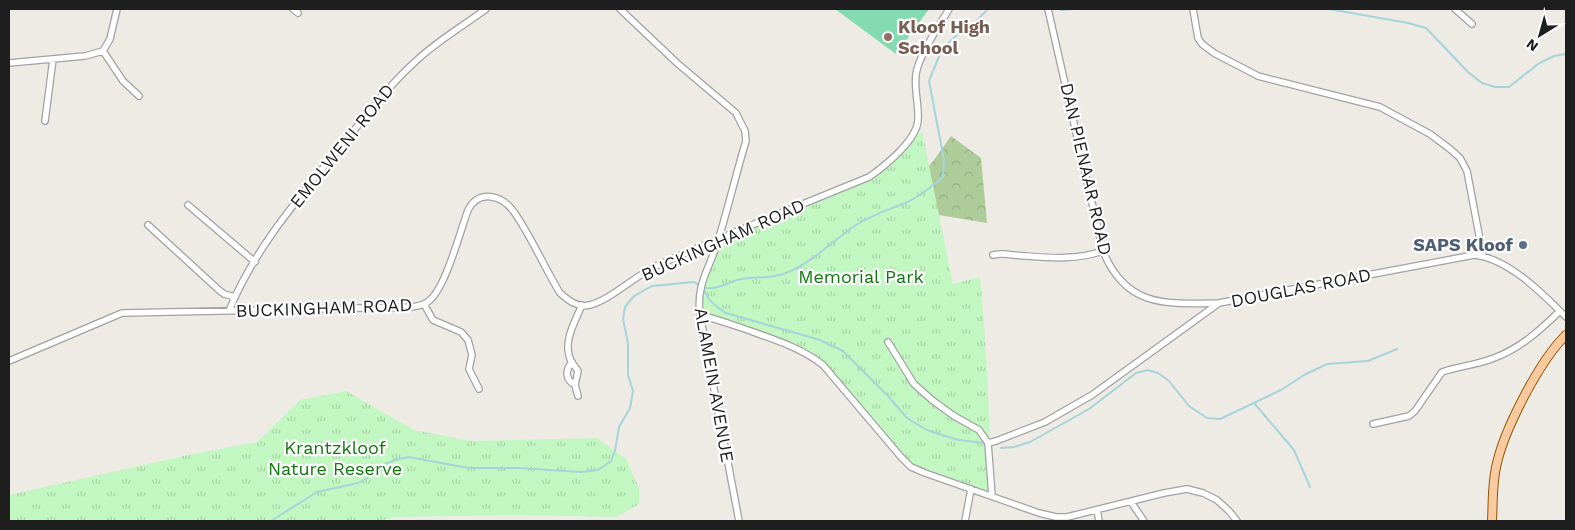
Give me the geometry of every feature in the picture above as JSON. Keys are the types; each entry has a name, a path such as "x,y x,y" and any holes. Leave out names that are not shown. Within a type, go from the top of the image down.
{"main road":[{"path":"1492,521 1495,470 1508,432 1539,371 1551,352 1566,335"}],"street":[{"path":"9,63 85,56 103,51 110,39 117,9"},
{"name":"EMOLWENI ROAD","path":"229,311 235,296 273,231 395,80 427,52 486,9"},
{"name":"ALAMEIN AVENUE","path":"620,9 677,63 736,113 745,131 746,141 718,240 701,287 700,315 739,521"},
{"name":"BUCKINGHAM ROAD","path":"9,361 122,313 412,307 424,304 431,300 441,285 470,207 477,199 491,196 500,199 514,212 560,293 568,300 582,305 596,303 646,272 869,177 884,166 915,132 918,120 915,81 918,68 948,9"},
{"name":"DAN PIENAAR ROAD","path":"1048,9 1103,251 1109,267 1129,289 1144,297 1162,303 1219,303"},
{"path":"1193,9 1198,38 1202,44 1214,53 1258,76 1380,107 1430,134 1450,149 1460,158 1467,171 1483,256 1495,261 1531,285 1566,317"},
{"path":"1455,9 1472,24"},
{"path":"103,51 123,81 139,96"},
{"path":"45,121 53,58"},
{"path":"188,205 255,262"},
{"path":"148,225 220,291 224,294 235,296"},
{"path":"994,255 1003,253 1018,256 1071,258 1086,257 1103,251"},
{"name":"DOUGLAS ROAD","path":"988,443 1045,422 1070,409 1219,303 1474,255 1483,256"},
{"path":"424,304 433,320 460,332 468,340 472,354 469,369 480,389"},
{"path":"578,396 575,386 578,371 569,354 570,333 582,305"},
{"path":"1373,424 1409,416 1420,406 1442,372 1495,358 1537,334 1560,310"},
{"path":"700,315 786,344 823,365 888,443 911,467 925,474 1056,517 1067,517 1176,491 1193,490 1217,500 1237,521"},
{"path":"888,342 914,384 954,416 979,430 988,443 992,496"},
{"path":"572,362 567,369 567,376 575,386"},
{"path":"965,521 971,490"},
{"path":"1131,502 1144,521"},
{"path":"1097,510 1099,521"}],"green space":[{"path":"835,9 929,9 896,54"},
{"name":"Memorial Park","path":"922,131 953,284 980,277 988,385 991,493 915,467 815,354 709,315 699,305 720,242 879,174"},
{"path":"951,136 981,158 987,223 933,214 897,202 934,160"},
{"name":"Krantzkloof Nature Reserve","path":"346,391 414,430 472,441 597,438 626,459 639,488 639,504 617,517 512,515 396,517 380,521 9,521 9,495 188,455 257,442 300,400"}],"waterway":[{"path":"704,288 718,287 741,279 775,276 797,268 862,221 910,201 925,192 943,177 944,160 929,81 942,49 959,33 972,25 988,9"},
{"path":"1061,10 1074,9"},
{"path":"1329,9 1426,28 1468,72 1482,83 1495,87 1509,87 1538,64 1554,56 1566,54"},
{"path":"271,521 317,492 358,483 374,474 385,464 408,457 469,468 518,468 581,472 598,470 611,461 615,451 619,427 630,408 633,391 628,375 628,343 623,319 625,307 634,296 652,286 694,282 700,286"},
{"path":"702,288 712,303 726,313 820,340 843,351 907,418 927,430 959,440 983,443"},
{"path":"1001,448 1014,447 1030,442 1089,409 1136,373 1148,370 1158,373 1169,381 1189,406 1207,418 1220,419 1281,390 1304,375 1327,364 1368,361 1397,349"},
{"path":"1254,403 1294,450 1310,487"}],"place":[{"name":"Kloof High School","path":"888,37"},
{"name":"SAPS Kloof","path":"1523,245"}]}
